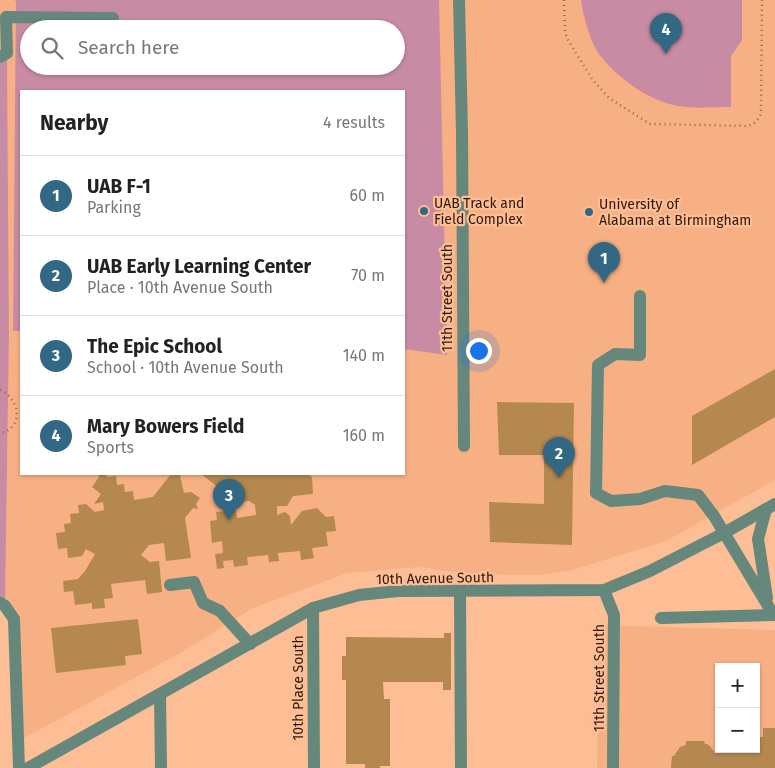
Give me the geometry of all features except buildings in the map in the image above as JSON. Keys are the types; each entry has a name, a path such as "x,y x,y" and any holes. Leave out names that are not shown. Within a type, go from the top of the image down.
{"street":[{"name":"11th Street South","path":"459,0 464,446"},
{"path":"0,57 7,52 6,17 113,18"},
{"path":"640,296 640,355 615,354 598,365 596,493 611,500 640,499 665,491 698,495 714,516 772,612"},
{"path":"771,506 758,539 772,612"},
{"name":"10th Avenue South","path":"28,768 313,608 359,595 398,592 604,590 650,571 724,533 771,506"},
{"path":"170,584 194,582 203,603 220,611 250,644"},
{"name":"11th Street South","path":"604,590 614,615 613,768"},
{"path":"460,592 461,768"},
{"path":"2,604 14,619 19,768"},
{"name":"10th Place South","path":"313,608 314,768"},
{"path":"661,618 772,612"},
{"path":"160,694 161,768"}],"path":[{"path":"564,0 565,32 568,40 592,79 609,98 650,124 748,126 756,122 761,114 762,0"},
{"path":"0,390 13,401 17,410 17,417 10,430 0,434"}],"shaded area":[{"name":"University of Alabama at Birmingham","path":"0,0 775,0 775,480 666,541 572,570 542,575 513,575 452,572 419,567 347,573 253,608 182,652 17,742 14,619 5,606 9,333 7,53 0,57"},
{"name":"UAB Track and Field Complex","path":"14,0 439,0 447,355 405,349 405,90 20,90 20,331 13,331 16,1"},
{"path":"581,0 742,0 742,40 731,56 731,107 697,108 678,106 656,99 634,87 614,71 599,54 587,28"},
{"path":"7,53 9,333 5,606 0,604 0,57"},
{"path":"599,625 775,630 775,768 597,768"}],"place":[{"name":"Mary Bowers Field","path":"666,54"},
{"name":"UAB Track and Field Complex","path":"424,211"},
{"name":"University of Alabama at Birmingham","path":"589,212"},
{"name":"UAB F-1","path":"604,283"},
{"name":"UAB Early Learning Center","path":"559,478"},
{"name":"The Epic School","path":"229,520"}]}
